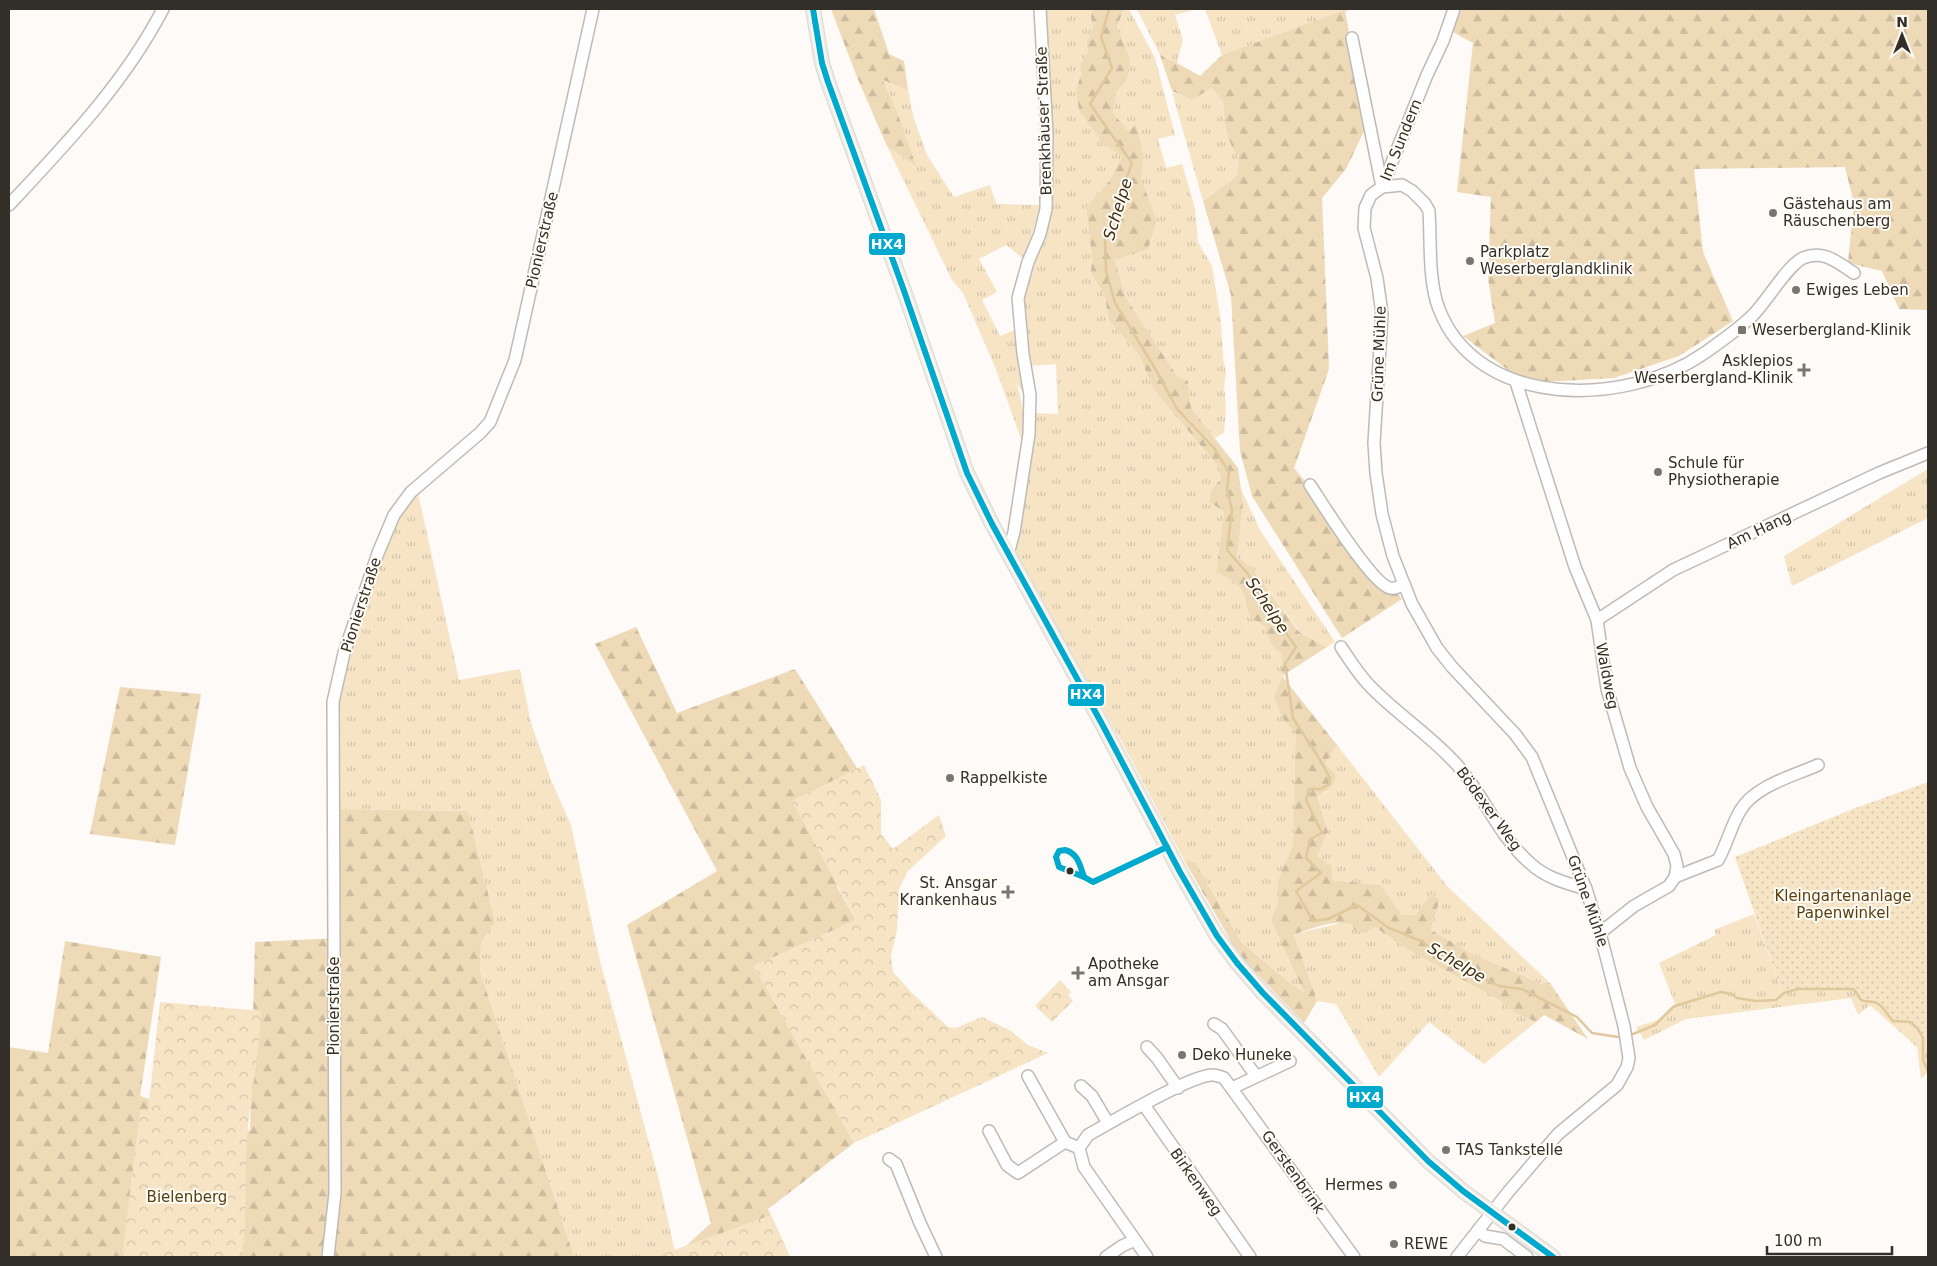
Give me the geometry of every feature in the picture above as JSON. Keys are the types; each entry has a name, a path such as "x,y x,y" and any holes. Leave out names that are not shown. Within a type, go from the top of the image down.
{"main road":[{"path":"814,9 822,62 834,99 903,288 967,473 1008,554 1102,724 1180,872 1217,936 1237,964 1263,993 1403,1136 1456,1185 1553,1257"}],"street":[{"path":"9,205 69,142 101,103 131,62 163,9"},
{"name":"Pionierstraße","path":"328,1257 334,1193 333,702 338,676 364,594 394,514 411,492 480,433 490,422 515,360 593,9"},
{"name":"Brenkhäuser Straße","path":"1008,554 1014,532 1029,434 1030,395 1023,354 1018,298 1028,262 1040,234 1046,209 1047,134 1040,9"},
{"name":"Im Sundern","path":"1382,187 1427,75 1443,41 1454,9"},
{"name":"Im Sundern","path":"1352,38 1382,187"},
{"path":"1382,187 1402,185 1412,191 1425,204 1429,212 1433,284 1439,309 1458,340 1481,364 1516,382 1543,387 1584,390 1616,388 1650,380 1679,368 1700,356 1746,322 1792,267 1802,258 1816,255 1828,256 1854,273"},
{"name":"Grüne Mühle","path":"1382,187 1371,195 1364,208 1364,228 1377,278 1382,314 1374,458 1382,514 1393,556 1412,604 1437,648 1452,668 1515,734 1532,757 1586,889 1600,933 1624,1026 1629,1058 1628,1067 1617,1085 1558,1134 1492,1212 1457,1257"},
{"name":"Waldweg","path":"1516,382 1575,567 1597,620 1607,689 1620,734 1638,788 1674,854 1678,866 1675,877"},
{"name":"Am Hang","path":"1597,620 1672,570 1879,473 1928,453"},
{"path":"1310,485 1359,556 1380,582 1389,588 1397,588 1404,584"},
{"name":"Bödexer Weg","path":"1341,646 1368,684 1438,744 1458,765 1476,790 1502,833 1529,863 1542,873 1562,882 1586,889"},
{"path":"1600,933 1634,906 1669,886 1675,877 1718,860 1727,844 1740,811 1751,796 1818,765"},
{"path":"1214,1024 1222,1028 1256,1076"},
{"path":"1147,1047 1178,1088"},
{"path":"1232,1088 1290,1061"},
{"name":"Gerstenbrink","path":"1079,1148 1088,1135 1178,1088 1213,1074 1224,1078 1354,1257"},
{"path":"1028,1076 1065,1142 1079,1148 1084,1167 1147,1257"},
{"path":"1081,1086 1092,1096 1108,1123"},
{"name":"Birkenweg","path":"1144,1105 1250,1257"},
{"path":"989,1131 1007,1165 1018,1173 1065,1142"},
{"path":"889,1159 896,1164 936,1257"},
{"path":"1478,1230 1485,1236 1504,1239 1527,1257"},
{"path":"1106,1257 1135,1240"}],"green space":[{"path":"831,9 874,9 889,54 904,61 908,90 883,80 916,166 887,146 857,77"},
{"path":"1043,9 1093,9 1091,15 1092,29 1087,42 1088,52 1080,65 1083,73 1076,89 1103,144 1122,157 1109,181 1086,207 1092,256 1091,272 1105,297 1109,321 1139,355 1154,390 1218,466 1221,479 1212,488 1224,511 1216,573 1231,580 1240,588 1249,616 1265,627 1272,646 1282,653 1282,676 1274,697 1281,716 1297,734 1293,846 1278,880 1278,901 1271,920 1305,992 1290,983 1242,943 1195,862 1184,860 1125,748 1015,552 1035,413 1058,414 1056,364 1030,366 1023,299 1042,242"},
{"path":"1093,9 1124,9 1117,26 1130,60 1127,80 1117,91 1113,113 1128,131 1136,124 1144,157 1141,179 1157,220 1148,249 1115,260 1126,298 1177,376 1188,381 1191,408 1238,468 1243,504 1237,556 1252,568 1299,632 1327,647 1282,676 1282,654 1272,646 1265,627 1249,616 1240,588 1231,580 1216,573 1224,511 1209,502 1212,488 1221,479 1218,466 1154,390 1139,355 1109,321 1105,297 1091,272 1092,256 1086,207 1109,181 1122,157 1103,144 1079,110 1076,89 1082,73 1080,65 1088,52 1087,42 1092,29 1091,15"},
{"path":"1124,9 1129,9 1155,58 1175,135 1158,139 1166,168 1182,164 1195,208 1198,242 1212,266 1221,322 1226,373 1224,386 1226,407 1224,433 1214,438 1191,408 1188,381 1177,376 1126,298 1115,260 1157,220 1141,179 1144,157 1136,125 1128,132 1113,114 1117,91 1127,80 1129,60 1117,26"},
{"path":"1137,9 1196,9 1175,15 1183,40 1177,63 1160,55"},
{"path":"1205,9 1352,9 1222,55"},
{"path":"1449,9 1928,9 1928,310 1899,309 1882,271 1848,263 1854,203 1845,167 1694,169 1703,252 1733,321 1679,356 1614,378 1542,382 1512,373 1463,336 1495,323 1488,278 1491,197 1457,192 1473,43 1451,31"},
{"path":"1345,10 1366,127 1346,169 1322,198 1329,369 1294,468 1402,599 1342,638 1252,496 1240,451 1231,295 1203,201 1237,176 1239,156 1228,138 1223,101 1211,88 1192,100 1172,91 1160,55 1200,76 1222,55"},
{"path":"883,79 908,90 914,119 927,155 954,197 990,185 996,204 1040,205 1025,260 1006,245 979,259 997,292 982,300 1000,336 1017,329 1025,395 1016,383 1023,412 1022,441 995,367 963,293 952,280 887,146 915,165"},
{"path":"1211,88 1223,101 1224,118 1239,156 1237,176 1203,201 1172,92 1192,99"},
{"path":"1928,469 1928,518 1792,586 1784,556"},
{"path":"1241,489 1260,530 1335,642 1327,647 1300,632 1252,568 1237,556 1243,504"},
{"path":"418,493 459,680 520,669 531,723 551,780 571,825 600,961 659,1180 676,1257 574,1257 480,971 481,943 495,922 468,811 340,809 339,708 344,668 400,512"},
{"path":"636,627 677,713 795,669 857,768 837,887 856,920 754,966 854,1143 768,1209 790,1257 675,1256 711,1223 627,925 717,871 595,644"},
{"path":"1282,676 1337,745 1325,763 1336,776 1335,780 1330,788 1317,795 1328,832 1317,856 1332,866 1332,880 1381,885 1402,915 1415,915 1431,894 1440,899 1431,930 1471,953 1542,984 1550,983 1588,1039 1544,1015 1536,1022 1515,1013 1498,999 1412,952 1375,927 1366,933 1355,931 1352,925 1346,923 1331,923 1294,934 1317,1001 1304,1023 1239,955 1184,860 1195,862 1242,943 1290,983 1304,992 1271,920 1278,901 1278,880 1293,845 1296,734 1281,716 1274,697"},
{"path":"120,687 201,694 175,845 90,834"},
{"path":"1337,745 1447,886 1550,983 1542,984 1471,953 1431,930 1440,899 1431,894 1415,915 1402,915 1381,885 1332,880 1317,856 1328,832 1317,794 1327,792 1325,763"},
{"path":"864,765 881,800 881,834 893,849 939,815 946,836 908,871 899,889 897,930 891,956 893,972 948,1027 956,1028 982,1017 1011,1031 1028,1045 1048,1053 854,1143 754,966 856,920 792,801"},
{"name":"Kleingartenanlage Papenwinkel","path":"1928,782 1928,1044 1915,1026 1893,1021 1880,1005 1861,1000 1853,989 1798,989 1782,992 1735,857 1853,809"},
{"path":"340,809 468,811 495,922 481,943 480,971 574,1257 9,1257 9,1047 48,1053 65,941 161,957 140,1096 250,1131 255,942 340,938"},
{"path":"1754,914 1782,992 1798,989 1853,989 1862,1000 1879,1003 1893,1021 1910,1022 1918,1029 1928,1044 1928,1072 1921,1079 1917,1047 1870,1005 1858,1015 1851,998 1686,1019 1644,1040 1636,1027 1658,1020 1675,1004 1659,963 1716,935 1714,930"},
{"path":"1345,922 1352,925 1375,927 1412,952 1499,999 1515,1013 1536,1022 1484,1064 1429,1022 1379,1077 1336,1004 1317,1001 1294,934"},
{"path":"1060,980 1071,992 1068,995 1073,1001 1052,1022 1035,1006"},
{"name":"Bielenberg","path":"160,1002 261,1011 259,1043 247,1138 245,1227 242,1257 122,1257 140,1110 148,1111"},
{"path":"771,1215 790,1257 665,1257 663,1254"}],"waterway":[{"name":"Schelpe","path":"1109,9 1101,37 1112,68 1090,104 1132,163 1105,236 1106,271 1115,303 1156,370 1177,409 1214,448 1229,472 1227,489 1232,510 1227,550 1248,574 1269,609 1296,647 1285,664 1293,718 1330,778 1329,784 1321,789 1309,789 1306,800 1322,833 1310,839 1306,858 1321,873 1296,891 1313,921 1328,919 1357,905 1389,928 1421,941 1447,960 1499,986 1522,989 1577,1017 1592,1033 1618,1037"},
{"name":"Schelpe","path":"1633,1034 1655,1025 1673,1007 1721,992 1731,994 1737,998 1756,1001 1776,1000 1784,993 1798,989 1853,989 1861,1000 1880,1005 1893,1021 1910,1022 1918,1029 1923,1038 1923,1060 1928,1071"}],"transit line":[{"name":"HX4","path":"813,9 822,63 828,82 903,288 967,473 992,524 1102,724 1180,872 1217,936 1263,993 1428,1161 1463,1191 1553,1257"},
{"name":"HX4","path":"1084,877 1093,882 1167,847"},
{"name":"HX4","path":"1065,850 1076,857 1084,877 1059,867 1056,857 1059,851 1065,850"}],"place":[{"name":"Gästehaus am Räuschenberg","path":"1773,213"},
{"name":"Parkplatz Weserberglandklinik","path":"1470,261"},
{"name":"Ewiges Leben","path":"1796,290"},
{"name":"Weserbergland-Klinik","path":"1742,330"},
{"name":"Asklepios Weserbergland-Klinik","path":"1804,370"},
{"name":"Schule für Physiotherapie","path":"1658,472"},
{"name":"Rappelkiste","path":"950,778"},
{"name":"St. Ansgar Krankenhaus","path":"1008,892"},
{"name":"Apotheke am Ansgar","path":"1078,973"},
{"name":"Deko Huneke","path":"1182,1055"},
{"name":"TAS Tankstelle","path":"1446,1150"},
{"name":"Hermes","path":"1393,1185"},
{"name":"REWE","path":"1394,1244"}]}
